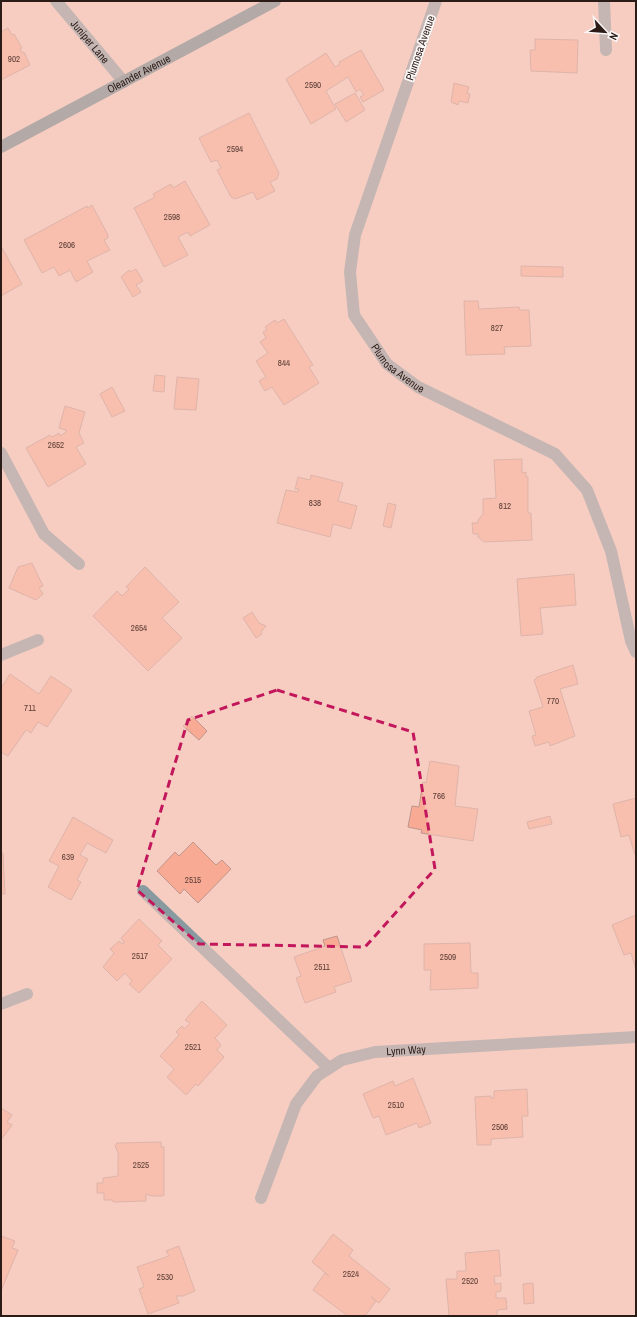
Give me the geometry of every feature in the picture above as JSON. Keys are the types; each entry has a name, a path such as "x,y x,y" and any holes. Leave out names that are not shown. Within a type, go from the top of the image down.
{"street":[{"name":"Juniper Lane","path":"56,1 124,82"},
{"name":"Oleander Avenue","path":"1,147 276,1"},
{"name":"Plumosa Avenue","path":"436,1 355,235 350,272 354,315 387,364 418,387 555,454 587,490 611,551 631,641 636,652"},
{"path":"604,1 606,50"},
{"path":"1,453 44,534 79,564"},
{"path":"1,655 38,640"},
{"path":"143,890 329,1068"},
{"path":"1,1004 27,994"},
{"name":"Lynn Way","path":"261,1198 296,1104 317,1076 342,1060 374,1052 636,1037"}],"highlighted area":[{"path":"277,690 413,732 435,869 365,947 199,944 137,890 188,720"}],"building":[{"path":"8,28 12,35 14,34 22,48 20,49 22,53 24,52 30,65 1,80 1,32"},
{"path":"535,39 578,40 577,73 531,71 530,50 535,50"},
{"path":"361,50 384,90 363,102 360,97 364,95 360,89 356,92 348,77 326,91 336,109 311,124 286,79 326,53 335,67 340,64 339,62"},
{"path":"454,83 469,87 467,93 470,94 468,103 459,101 458,105 451,102"},
{"path":"355,93 365,110 346,122 335,104"},
{"path":"249,113 279,173 277,179 270,182 275,191 257,200 253,192 235,199 231,197 217,170 221,168 217,160 211,162 199,138"},
{"path":"185,181 210,225 190,236 188,232 178,237 188,255 164,267 134,208 155,197 153,194 171,184 173,188"},
{"path":"92,205 108,235 108,238 104,240 110,250 87,261 93,272 76,282 70,270 59,276 54,267 42,273 24,240 87,206 88,208"},
{"path":"1,246 22,284 1,296"},
{"path":"521,266 563,267 563,277 521,276"},
{"path":"136,269 143,281 136,285 141,292 133,297 121,277 129,270 130,272"},
{"path":"464,301 478,301 479,309 519,307 520,310 529,310 531,346 504,347 505,354 466,355"},
{"path":"284,319 313,365 309,367 319,383 284,405 272,387 265,391 259,381 266,377 256,361 268,353 260,342 266,338 263,332 267,330 265,327 275,320 277,323"},
{"path":"155,375 165,376 164,392 153,391"},
{"path":"177,377 199,379 196,410 174,409"},
{"path":"112,387 125,411 112,417 100,394"},
{"path":"65,406 85,412 79,433 84,443 76,447 86,464 48,487 26,448 50,435 52,437 59,433 60,436 66,432 66,430 59,428"},
{"path":"522,459 522,473 526,472 526,477 528,477 528,513 531,513 532,540 484,542 478,537 478,534 473,534 472,523 478,523 478,520 483,514 483,499 496,498 494,460"},
{"path":"311,475 343,483 338,501 357,506 351,529 333,524 330,537 277,523 286,490 298,492 299,489 295,489 298,477 310,480"},
{"path":"388,503 396,505 391,528 383,526"},
{"path":"32,563 43,586 39,588 43,594 36,600 9,588 18,567"},
{"path":"145,567 179,602 162,618 182,638 148,671 93,616 117,591 122,596 129,589 126,587"},
{"path":"574,574 576,605 540,608 543,634 521,636 517,579"},
{"path":"252,612 259,623 266,626 261,632 262,634 256,638 243,618"},
{"path":"573,665 578,684 560,689 575,736 550,746 549,742 535,746 532,736 536,735 529,711 543,707 534,680 537,677"},
{"path":"10,674 39,694 51,676 72,690 47,727 38,722 31,733 26,730 8,756 1,752 1,688"},
{"path":"192,716 207,731 199,740 183,726"},
{"path":"430,761 459,766 455,806 478,809 473,841 421,833 422,830 408,827 412,806 419,807 423,782 426,783"},
{"path":"636,798 635,855 629,835 621,837 613,804"},
{"path":"550,816 552,824 529,829 527,822"},
{"path":"73,817 113,840 106,853 87,843 80,855 88,859 77,880 81,882 71,900 48,887 59,866 49,861"},
{"path":"193,842 216,865 222,860 231,869 198,903 184,889 180,894 157,871 175,852 179,856"},
{"path":"1,853 3,853 5,894 1,894"},
{"path":"636,915 636,970 631,953 624,955 612,925"},
{"path":"139,919 162,941 158,945 172,959 139,993 129,984 132,981 125,973 117,981 103,967 114,953 110,949 119,941 123,944 124,942 121,938"},
{"path":"337,936 352,981 334,987 336,992 305,1003 296,978 301,976 294,957 325,946 323,940"},
{"path":"470,943 471,973 478,973 478,988 430,990 431,970 424,970 424,944"},
{"path":"202,1001 227,1025 215,1038 221,1045 217,1050 224,1057 198,1086 196,1084 186,1095 167,1077 174,1069 160,1056 179,1035 176,1032 182,1026 184,1029 190,1023 185,1020"},
{"path":"413,1078 431,1123 419,1128 417,1123 386,1135 379,1116 373,1118 363,1094 393,1081 395,1086"},
{"path":"527,1089 528,1116 522,1116 523,1137 491,1139 491,1145 477,1145 475,1097 491,1096 491,1098 494,1098 494,1091"},
{"path":"1,1108 12,1115 7,1122 12,1125 1,1140"},
{"path":"161,1142 161,1147 164,1147 163,1196 152,1196 146,1194 146,1201 113,1202 113,1200 104,1200 104,1193 97,1193 97,1183 103,1183 103,1178 118,1176 119,1155 115,1146 117,1143"},
{"path":"333,1234 353,1250 349,1256 390,1289 379,1303 371,1297 376,1301 365,1316 348,1316 313,1290 325,1273 329,1276 312,1262"},
{"path":"1,1236 15,1241 12,1248 18,1250 1,1291"},
{"path":"179,1246 195,1291 183,1296 176,1296 179,1303 148,1314 139,1289 144,1287 137,1267 169,1256 166,1251"},
{"path":"499,1250 501,1276 494,1276 495,1284 501,1283 501,1291 496,1292 496,1298 506,1298 507,1309 497,1310 497,1316 449,1316 446,1279 457,1279 457,1271 466,1271 465,1253"},
{"path":"533,1283 534,1303 524,1304 523,1284"}]}
